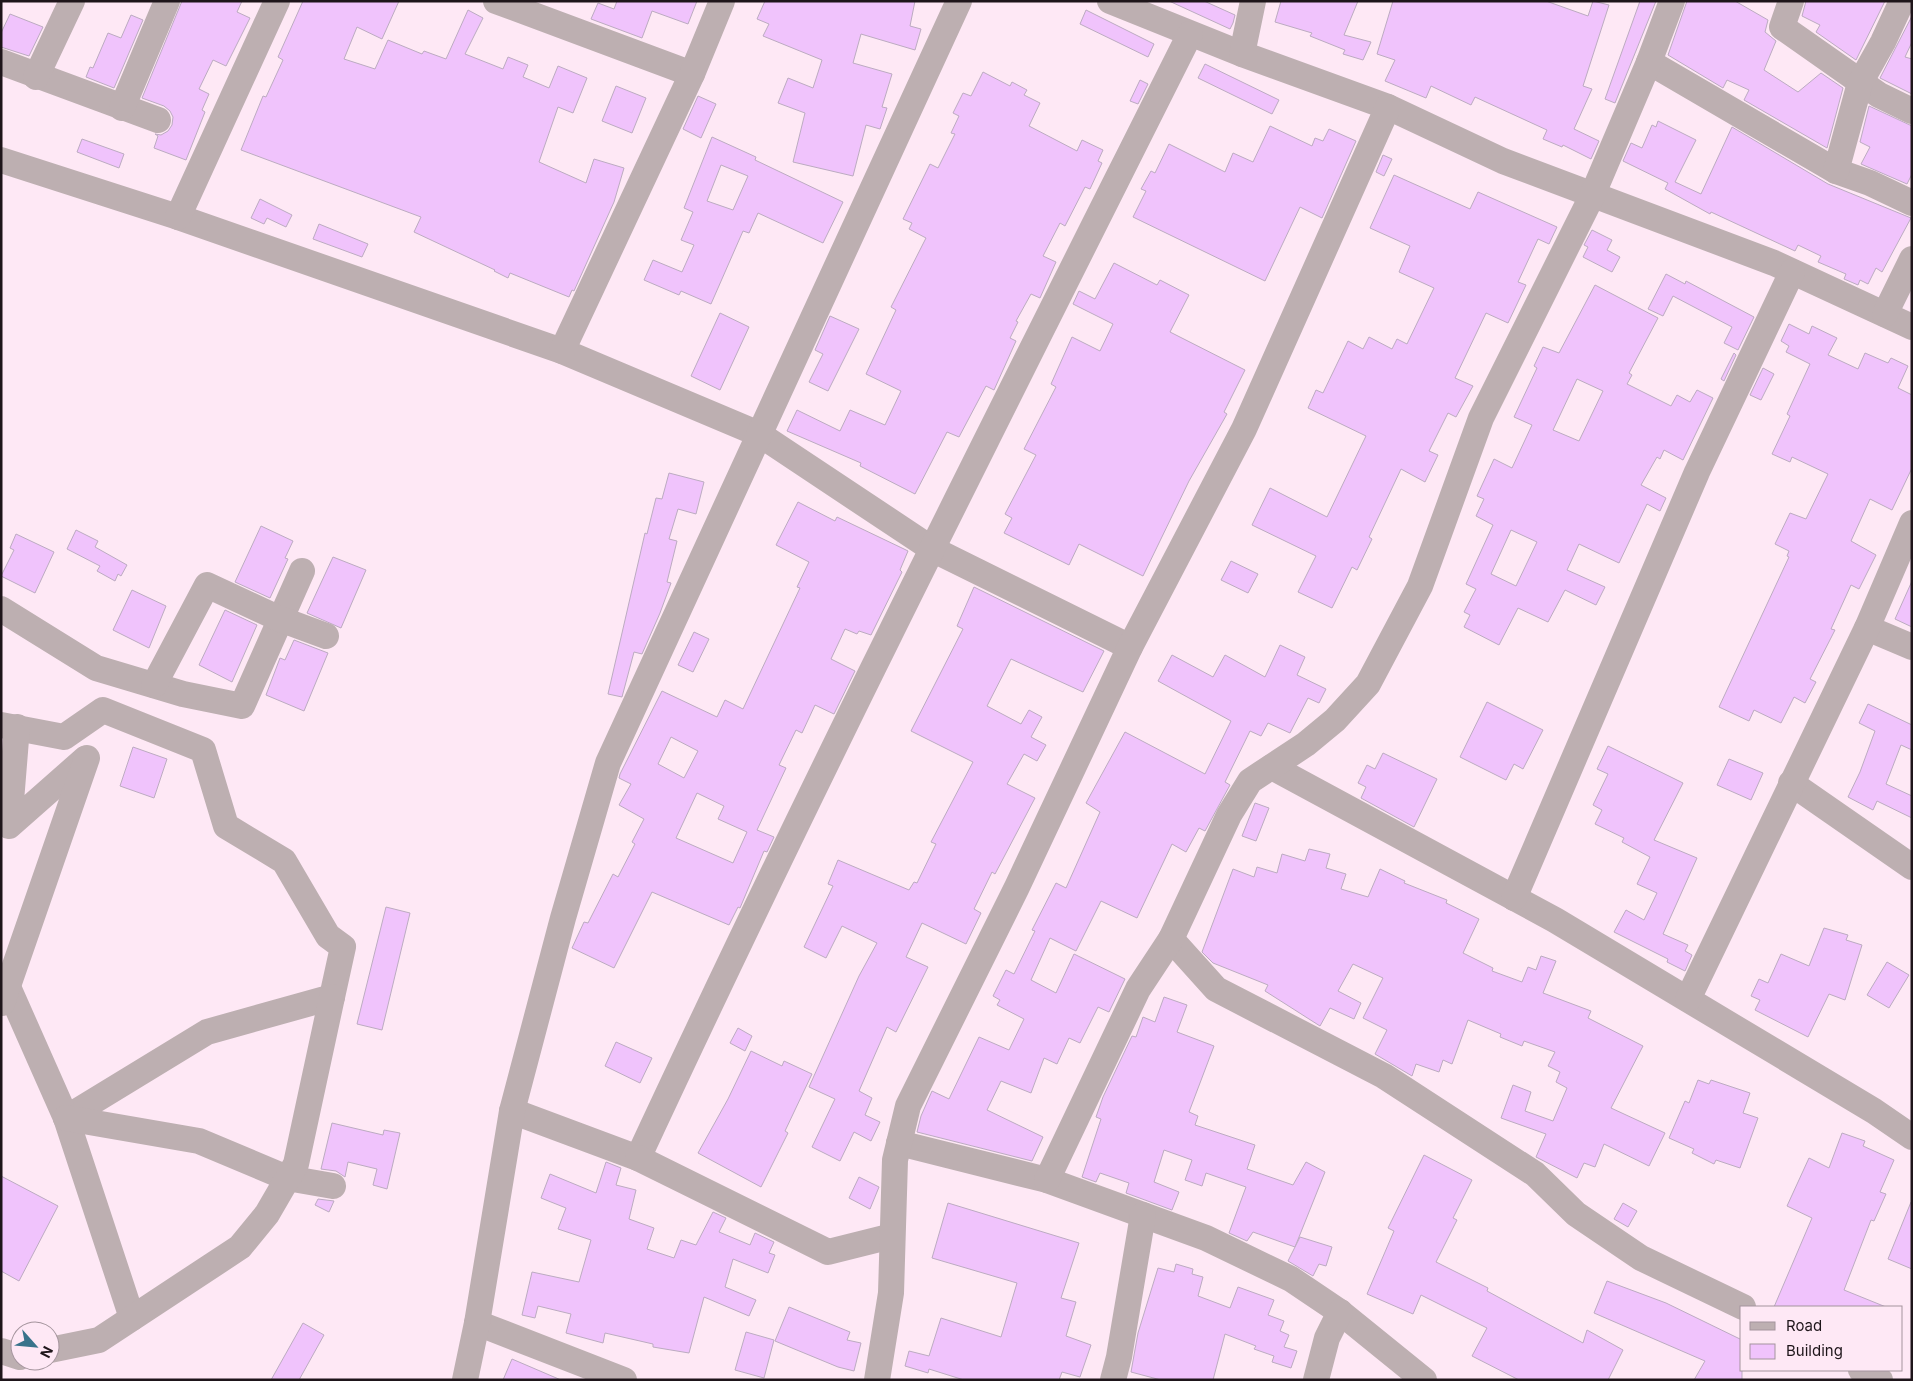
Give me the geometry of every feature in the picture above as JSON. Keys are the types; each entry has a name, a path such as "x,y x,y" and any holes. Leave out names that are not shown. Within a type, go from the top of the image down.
{"street":[{"path":"36,77 72,1"},
{"path":"122,108 167,1"},
{"path":"178,217 277,1"},
{"path":"496,1 692,74"},
{"path":"562,351 692,74 722,1"},
{"path":"465,1380 477,1323 512,1111 563,918 608,763 959,1"},
{"path":"1110,1 1242,54 1388,107 1503,161 1792,272 1912,327"},
{"path":"1242,54 1253,1"},
{"path":"1047,1180 1138,989 1171,939 1229,815 1250,781 1306,744 1335,720 1368,684 1420,586 1481,418 1592,196 1649,62 1672,1"},
{"path":"1791,1 1782,27 1892,104 1912,111"},
{"path":"1836,171 1860,82 1883,42 1902,1"},
{"path":"638,1158 708,1007 932,549 1190,34"},
{"path":"1,62 36,77 158,120"},
{"path":"1649,62 1836,171 1870,183 1912,203"},
{"path":"877,1380 891,1293 895,1160 908,1106 1017,887 1130,647 1244,430 1388,107"},
{"path":"1,160 178,217 562,351 759,434 932,549 1130,647"},
{"path":"1886,314 1912,259"},
{"path":"1514,898 1697,472 1792,272"},
{"path":"1688,999 1867,628 1912,523"},
{"path":"1,609 96,668 183,694 242,706 302,571"},
{"path":"154,685 207,585 280,619 326,636"},
{"path":"1867,628 1912,647"},
{"path":"87,758 9,826 9,726 64,737 103,710"},
{"path":"103,710 4,996 66,1118 132,1318"},
{"path":"60,1348 99,1340 240,1247 266,1214 296,1164 343,947 328,936 284,861 226,826 203,750 103,710"},
{"path":"1272,767 1514,898 1688,999 1874,1111 1912,1137"},
{"path":"1791,783 1912,867"},
{"path":"1171,939 1216,989 1384,1076 1534,1174 1576,1214 1642,1258 1741,1306"},
{"path":"66,1118 207,1032 332,996"},
{"path":"512,1111 638,1158 828,1252 892,1236"},
{"path":"66,1118 199,1141 287,1178 333,1186"},
{"path":"899,1143 1047,1180 1206,1238 1291,1279 1340,1312 1424,1380"},
{"path":"1113,1380 1119,1357 1143,1215"},
{"path":"1316,1380 1327,1338 1340,1312"},
{"path":"477,1323 624,1380"},
{"path":"1863,1371 1880,1380"}],"building":[{"path":"182,1 242,1 237,12 250,18 226,66 213,60 199,89 209,94 202,110 205,112 186,160 154,148 158,136 155,134 161,135 168,131 172,125 173,117 164,106 142,98"},
{"path":"303,1 399,1 382,39 357,27 344,59 375,69 388,40 422,54 424,51 446,59 468,10 483,18 465,54 503,69 508,57 528,65 523,77 549,88 558,66 587,78 573,113 558,107 539,162 586,183 594,159 624,168 614,202 574,291 572,290 569,297 510,273 508,278 414,232 421,217 241,150 263,96 266,97 283,60 278,57"},
{"path":"617,1 697,1 688,24 652,11 642,38 591,19 598,3 614,9"},
{"path":"765,1 915,1 910,26 921,29 915,50 861,34 853,63 892,74 882,107 887,108 880,129 866,125 853,176 793,162 805,113 778,103 788,78 813,88 822,60 763,36 769,24 757,19"},
{"path":"1169,1 1204,1 1235,15 1233,23 1230,29"},
{"path":"1281,1 1358,1 1344,35 1371,42 1363,60 1343,54 1345,50 1310,36 1312,33 1275,22"},
{"path":"1393,1 1546,1 1588,16 1593,1 1609,5 1583,86 1592,89 1574,129 1599,141 1591,159 1563,145 1562,147 1543,139 1547,130 1475,97 1471,105 1431,86 1426,98 1385,81 1395,60 1377,54"},
{"path":"1640,1 1656,1 1615,103 1605,99"},
{"path":"1687,1 1735,1 1768,20 1765,32 1776,41 1764,70 1798,92 1821,73 1843,88 1827,148 1744,100 1749,90 1727,80 1723,88 1668,55"},
{"path":"1806,1 1885,1 1856,60 1816,32 1820,25 1802,16"},
{"path":"1086,10 1154,44 1148,57 1080,24"},
{"path":"10,14 43,27 29,56 1,47 1,33"},
{"path":"131,15 143,20 114,88 86,77 90,67 93,68 108,33 121,38"},
{"path":"1912,16 1912,42 1905,57 1912,59 1912,94 1880,78"},
{"path":"1205,64 1279,100 1272,114 1198,78"},
{"path":"983,72 1010,86 1012,82 1027,90 1024,95 1040,103 1029,126 1077,151 1082,140 1103,150 1098,161 1102,163 1090,189 1085,187 1065,226 1060,223 1043,256 1056,262 1040,298 1031,294 1016,321 1018,322 1010,338 1016,341 994,390 986,386 959,437 947,432 915,494 860,466 861,463 787,431 797,410 840,431 850,410 885,425 901,391 866,374 896,310 891,307 926,238 909,229 912,223 903,219 930,164 938,168 955,134 951,133 959,116 953,113 963,93 971,96"},
{"path":"1140,80 1148,84 1138,104 1130,101"},
{"path":"616,86 646,98 632,133 602,121"},
{"path":"698,96 716,104 701,138 683,129"},
{"path":"1869,106 1912,126 1912,174 1907,184 1861,164 1870,147 1860,142"},
{"path":"1658,121 1696,140 1675,182 1701,194 1732,127 1828,184 1911,218 1882,272 1876,268 1868,284 1860,280 1858,285 1844,279 1846,274 1818,262 1821,256 1798,245 1795,251 1711,212 1710,214 1665,189 1668,183 1623,161 1631,143 1642,148 1652,125 1656,127"},
{"path":"1270,126 1312,146 1315,138 1323,141 1329,129 1356,141 1322,218 1300,207 1265,281 1133,217 1146,191 1141,189 1151,171 1155,173 1169,144 1225,172 1233,153 1253,162"},
{"path":"712,137 756,157 755,160 843,202 823,243 758,213 749,233 743,231 711,304 681,291 679,295 644,280 653,260 682,272 694,245 681,240 693,212 684,208","holes":["721,165 748,176 733,210 707,201"]},
{"path":"82,139 124,154 119,168 77,152"},
{"path":"1383,155 1392,159 1384,176 1376,172"},
{"path":"1394,175 1470,209 1478,192 1557,227 1549,244 1538,239 1518,282 1526,285 1508,323 1486,313 1455,378 1473,386 1456,417 1448,413 1429,451 1438,455 1425,482 1401,469 1369,537 1372,539 1357,570 1352,567 1332,608 1298,592 1316,556 1252,525 1270,488 1327,517 1366,436 1308,408 1316,390 1323,393 1348,341 1363,349 1369,337 1392,349 1397,339 1407,344 1434,288 1399,272 1410,246 1370,228"},
{"path":"260,199 292,215 286,227 267,218 264,224 251,218"},
{"path":"319,224 368,244 362,257 313,239"},
{"path":"1592,230 1612,240 1607,250 1620,257 1612,272 1583,257 1588,247 1584,245"},
{"path":"1114,263 1157,285 1160,280 1189,295 1170,332 1245,370 1224,412 1227,414 1189,481 1143,576 1079,544 1069,565 1004,533 1012,518 1005,514 1036,455 1024,449 1056,387 1051,384 1072,337 1100,351 1113,324 1073,304 1079,291 1095,299"},
{"path":"1666,274 1685,284 1686,281 1754,317 1738,350 1724,343 1732,327 1673,296 1663,316 1648,309"},
{"path":"1595,285 1658,318 1629,373 1632,375 1627,384 1671,406 1677,395 1690,402 1697,390 1713,398 1683,460 1664,450 1660,459 1657,457 1641,485 1666,498 1660,511 1647,504 1619,563 1579,544 1567,570 1605,587 1596,605 1565,590 1548,622 1518,608 1499,645 1464,627 1470,615 1464,612 1476,589 1466,584 1493,525 1476,516 1484,499 1477,496 1494,459 1512,468 1532,425 1514,417 1537,368 1534,366 1543,347 1559,353","holes":["1577,379 1603,391 1579,441 1553,430","1511,530 1537,542 1516,586 1491,574"]},
{"path":"720,313 749,327 720,390 691,376"},
{"path":"830,316 859,329 828,391 809,382 823,354 815,350"},
{"path":"1789,324 1809,334 1812,326 1837,338 1828,355 1858,369 1865,353 1888,363 1891,358 1908,366 1898,388 1912,395 1912,468 1892,510 1870,499 1851,541 1876,555 1859,589 1851,585 1831,629 1835,630 1810,679 1816,682 1805,703 1794,697 1781,723 1754,710 1749,721 1719,707 1789,557 1787,556 1789,551 1775,544 1790,513 1806,519 1828,474 1792,457 1790,462 1772,454 1790,416 1787,414 1810,364 1786,352 1789,346 1781,341"},
{"path":"1734,353 1736,355 1724,381 1721,379"},
{"path":"1763,368 1774,374 1761,400 1750,395"},
{"path":"669,473 704,482 696,514 678,509 669,539 677,541 667,582 671,583 660,613 642,654 634,652 622,697 608,694 645,533 647,534 656,498 662,499"},
{"path":"798,502 835,521 837,517 908,551 900,570 902,572 871,635 859,631 857,634 845,629 831,659 855,671 834,714 815,705 802,733 796,730 779,765 786,768 757,830 774,837 767,852 764,851 740,908 738,907 729,925 652,892 614,968 572,948 584,922 588,923 613,874 618,877 635,844 632,842 644,819 619,805 631,784 619,778 620,774 662,691 717,717 725,700 743,709 800,588 797,587 809,562 776,545","holes":["671,737 698,751 684,778 658,764","697,793 724,806 718,819 747,832 733,863 676,838"]},
{"path":"261,526 293,541 285,558 288,559 270,598 235,582"},
{"path":"76,530 98,541 95,547 127,565 121,576 118,574 115,581 97,571 100,566 67,549"},
{"path":"16,534 54,552 35,593 1,576 14,550 10,548"},
{"path":"333,557 366,570 341,628 307,613"},
{"path":"1231,561 1258,574 1248,593 1221,580"},
{"path":"1912,581 1912,627 1895,619"},
{"path":"974,587 1104,651 1083,692 1011,659 987,706 1021,724 1029,710 1042,717 1031,737 1046,745 1037,761 1024,754 1007,784 1035,798 995,874 992,872 974,909 981,913 966,944 922,923 906,957 928,967 896,1032 887,1027 859,1091 872,1098 865,1115 880,1122 871,1141 854,1132 840,1161 812,1147 835,1099 809,1087 859,976 877,943 842,926 826,958 804,947 833,886 828,884 838,860 909,890 914,882 917,883 936,844 931,842 973,762 911,731 963,629 957,626"},
{"path":"132,590 166,606 149,648 113,630"},
{"path":"225,610 257,625 232,682 199,665"},
{"path":"694,632 709,639 693,672 678,665"},
{"path":"294,640 328,653 304,711 266,695 280,658 285,660"},
{"path":"1280,645 1305,657 1297,675 1326,689 1319,703 1308,698 1290,733 1268,723 1261,736 1250,731 1225,782 1230,785 1205,831 1199,828 1186,852 1172,844 1137,918 1101,901 1076,951 1050,938 1031,980 1056,993 1074,954 1125,979 1109,1012 1098,1007 1080,1043 1069,1038 1057,1064 1044,1058 1031,1093 1001,1081 987,1110 1043,1137 1032,1161 917,1132 921,1116 932,1091 949,1099 979,1037 1009,1050 1024,1019 997,1005 1000,1000 993,996 1006,970 1014,974 1035,931 1032,930 1056,883 1066,888 1100,812 1086,803 1125,732 1205,774 1231,721 1158,681 1172,655 1213,677 1225,655 1265,677"},
{"path":"1487,702 1543,730 1523,769 1514,764 1506,780 1460,757"},
{"path":"1868,704 1912,725 1912,750 1901,745 1886,784 1912,796 1912,818 1877,801 1873,810 1848,797 1860,772 1875,731 1859,723"},
{"path":"1608,746 1683,783 1654,840 1697,858 1663,934 1688,945 1685,951 1692,955 1685,971 1667,962 1668,959 1614,932 1626,910 1644,920 1657,893 1637,884 1650,857 1622,842 1624,838 1595,824 1602,810 1593,805 1608,774 1597,769"},
{"path":"133,747 167,759 154,798 120,786"},
{"path":"1383,753 1437,779 1414,827 1361,798 1366,787 1358,783 1367,765 1375,769"},
{"path":"1729,759 1763,773 1751,800 1717,785"},
{"path":"1255,803 1269,808 1256,841 1242,836"},
{"path":"1309,849 1330,854 1326,868 1346,874 1341,889 1368,897 1380,869 1405,881 1404,883 1447,900 1446,903 1479,919 1463,953 1493,968 1492,971 1522,982 1528,967 1536,970 1541,956 1556,961 1543,993 1591,1011 1588,1018 1643,1046 1611,1108 1665,1133 1649,1166 1604,1144 1595,1167 1584,1163 1577,1178 1536,1157 1546,1134 1501,1118 1513,1085 1531,1092 1525,1111 1553,1121 1567,1088 1556,1082 1560,1072 1548,1066 1555,1052 1524,1041 1522,1046 1500,1037 1501,1034 1468,1020 1452,1064 1443,1060 1439,1072 1416,1064 1412,1076 1375,1054 1387,1030 1363,1018 1383,978 1353,964 1338,991 1361,1003 1354,1019 1330,1008 1320,1026 1265,991 1268,985 1213,963 1202,952 1233,869 1254,877 1257,867 1277,873 1282,854 1305,861"},
{"path":"386,907 410,913 382,1030 357,1024"},
{"path":"1824,928 1848,935 1846,940 1862,945 1845,1000 1829,994 1808,1037 1755,1010 1760,1000 1751,996 1759,979 1768,983 1781,954 1809,966"},
{"path":"1887,962 1909,975 1889,1008 1867,995"},
{"path":"1164,997 1187,1005 1177,1032 1214,1046 1189,1112 1198,1116 1195,1125 1255,1145 1247,1169 1293,1185 1306,1162 1325,1172 1295,1247 1253,1232 1247,1241 1229,1233 1246,1187 1206,1173 1202,1186 1185,1180 1192,1160 1164,1150 1154,1182 1179,1192 1172,1210 1126,1193 1129,1183 1100,1173 1096,1182 1082,1177 1101,1119 1096,1117 1103,1097 1132,1036 1136,1037 1143,1017 1155,1022"},
{"path":"738,1028 752,1036 745,1051 730,1043"},
{"path":"616,1042 652,1058 640,1083 605,1066"},
{"path":"751,1051 782,1066 784,1061 812,1074 785,1131 788,1133 761,1187 698,1153 728,1099"},
{"path":"1698,1080 1709,1084 1711,1080 1750,1093 1743,1113 1758,1118 1740,1168 1716,1160 1714,1164 1692,1153 1694,1149 1669,1138 1685,1101 1689,1103"},
{"path":"332,1123 383,1135 384,1130 400,1133 387,1189 373,1185 377,1169 348,1162 345,1177 336,1171 321,1169"},
{"path":"1842,1133 1865,1141 1863,1146 1894,1160 1880,1192 1886,1194 1874,1221 1871,1220 1844,1290 1884,1306 1774,1306 1812,1218 1787,1206 1809,1158 1829,1168"},
{"path":"1424,1155 1472,1180 1453,1218 1457,1220 1436,1262 1488,1288 1487,1291 1583,1343 1587,1330 1623,1350 1608,1380 1519,1380 1472,1356 1487,1328 1421,1295 1413,1314 1367,1294 1394,1231 1388,1228"},
{"path":"606,1162 621,1168 616,1185 636,1190 629,1219 654,1228 647,1249 674,1258 681,1240 696,1245 713,1212 726,1218 719,1232 750,1245 755,1233 774,1242 769,1253 775,1255 768,1273 733,1259 725,1287 756,1300 749,1316 704,1297 689,1353 653,1347 653,1344 605,1333 603,1343 566,1333 571,1314 538,1306 535,1318 522,1315 532,1272 579,1282 591,1240 558,1229 566,1208 541,1198 550,1174 596,1193"},
{"path":"1,1176 58,1206 19,1281 1,1271"},
{"path":"859,1177 879,1187 870,1209 849,1198"},
{"path":"318,1199 334,1201 329,1212 315,1205"},
{"path":"1912,1202 1912,1269 1888,1259"},
{"path":"948,1203 1079,1243 1061,1298 1076,1302 1066,1336 1091,1345 1080,1377 1062,1372 1059,1380 964,1380 929,1369 928,1373 905,1366 909,1351 929,1356 941,1318 1001,1337 1017,1283 932,1258"},
{"path":"1623,1203 1637,1211 1628,1227 1614,1219"},
{"path":"1300,1237 1332,1247 1326,1266 1319,1264 1313,1276 1288,1261"},
{"path":"1176,1264 1193,1269 1192,1274 1203,1277 1198,1296 1230,1308 1238,1287 1274,1300 1268,1315 1284,1321 1280,1331 1289,1335 1284,1347 1297,1351 1291,1368 1272,1362 1274,1356 1254,1349 1256,1346 1225,1334 1213,1380 1161,1380 1131,1372 1138,1333 1158,1268 1174,1272"},
{"path":"1607,1281 1666,1303 1740,1339 1740,1371 1742,1371 1742,1380 1694,1380 1705,1361 1594,1313"},
{"path":"789,1307 850,1332 847,1340 861,1343 854,1371 838,1367 775,1341"},
{"path":"303,1323 324,1335 299,1380 271,1380"},
{"path":"746,1332 774,1340 764,1378 735,1370"},
{"path":"512,1359 561,1380 503,1380"}]}
